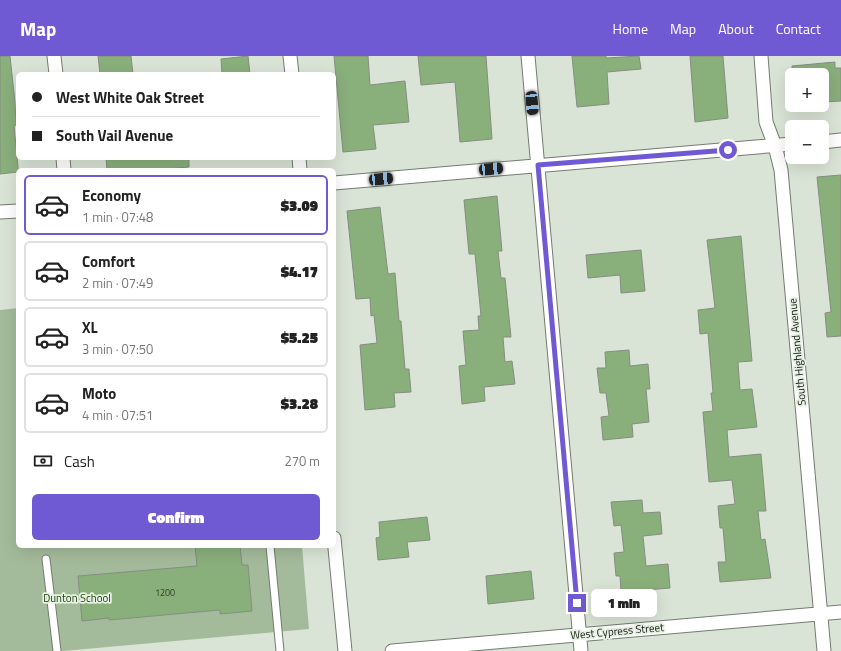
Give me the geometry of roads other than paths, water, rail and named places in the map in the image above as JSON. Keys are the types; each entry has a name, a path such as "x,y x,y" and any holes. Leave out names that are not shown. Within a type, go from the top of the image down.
{"street":[{"path":"54,56 56,72"},
{"path":"290,56 292,72"},
{"path":"528,56 581,651"},
{"name":"South Highland Avenue","path":"761,56 766,122 775,146 781,170 824,651"},
{"path":"829,141 841,140"},
{"path":"336,183 785,145"},
{"path":"0,212 16,211"},
{"path":"335,548 345,651"},
{"name":"West Cypress Street","path":"392,651 841,612"}],"lane":[{"path":"270,548 280,651"},
{"path":"46,558 57,651"}],"park label":[{"name":"Dunton School","path":"77,598"}]}
